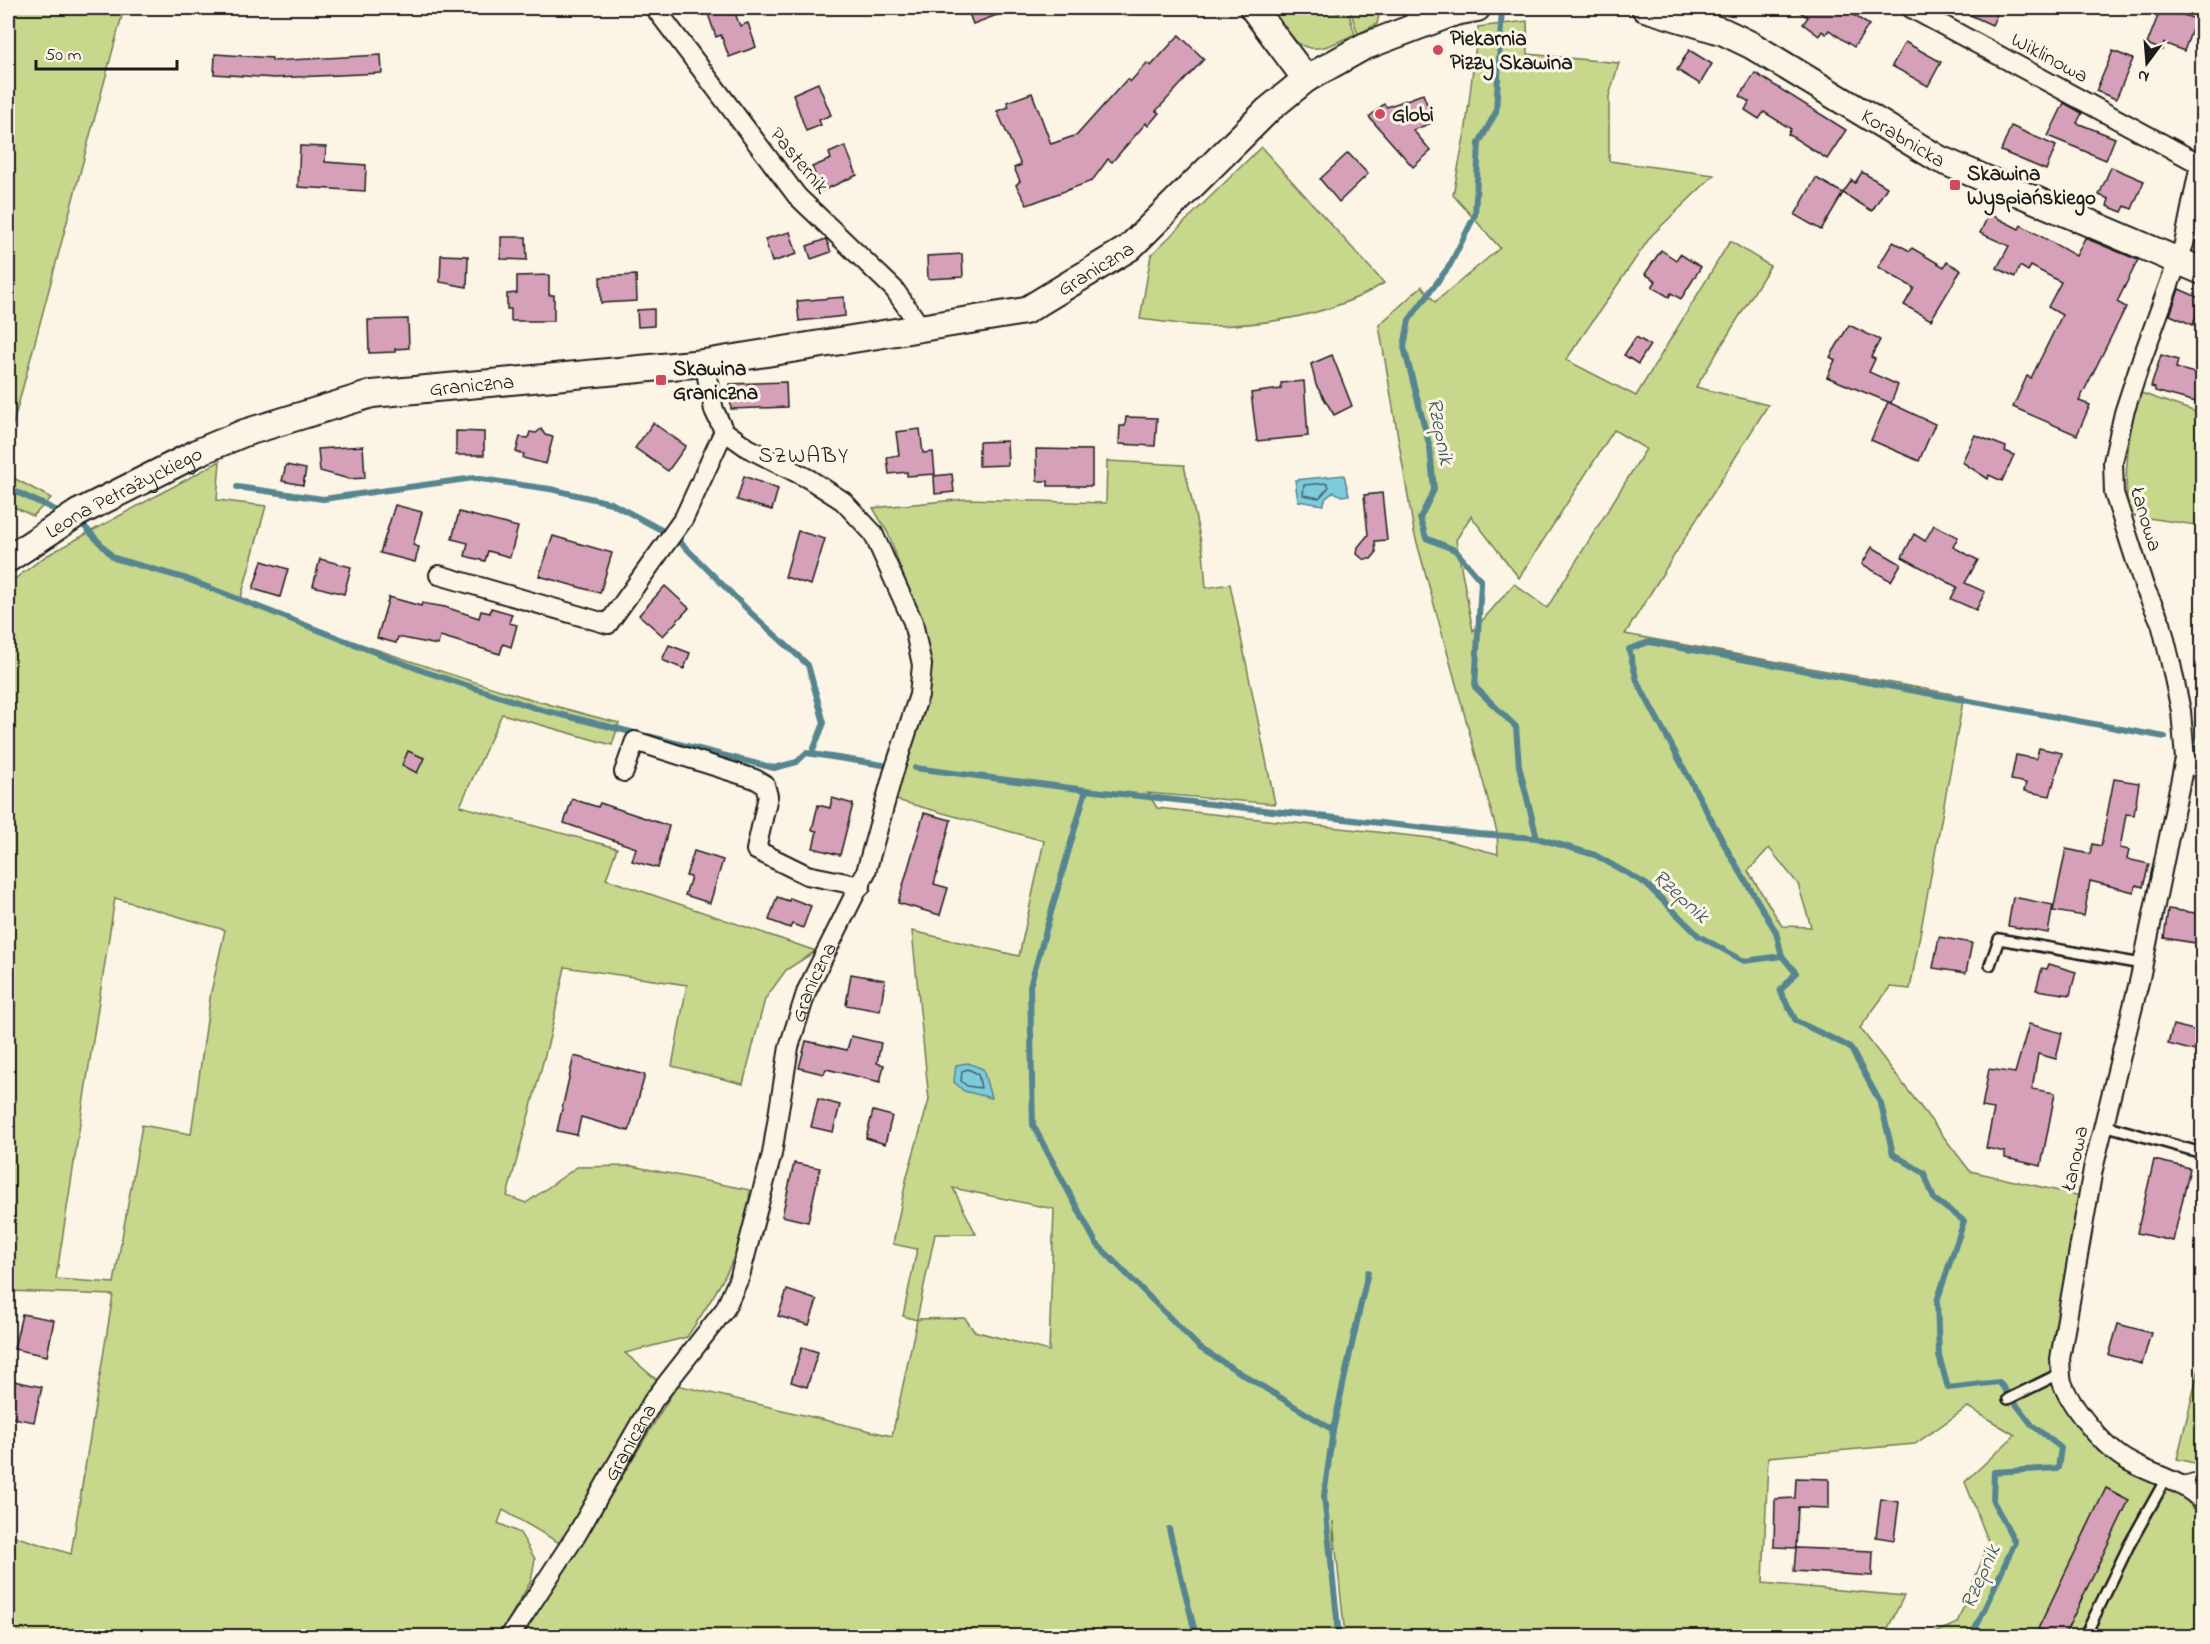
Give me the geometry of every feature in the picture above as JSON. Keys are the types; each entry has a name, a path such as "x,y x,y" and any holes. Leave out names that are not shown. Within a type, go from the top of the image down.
{"street":[{"name":"Pasternik","path":"655,8 797,196 894,289 922,329"},
{"path":"1253,8 1306,79"},
{"path":"1412,17 1474,8"},
{"name":"Korabnicka","path":"1645,8 1724,32 1751,45 1939,159 2202,270"},
{"name":"Wiklinowa","path":"1911,8 2201,161 2178,260"},
{"name":"Graniczna","path":"244,433 372,394 704,363 1025,311 1129,248 1268,110 1306,79 1363,48 1412,17"},
{"name":"Łanowa","path":"2178,260 2124,413 2113,462 2114,493 2144,586 2161,623 2181,711 2186,759 2142,964 2093,1169 2060,1359 2062,1382 2106,1446 2129,1462 2173,1480 2202,1501"},
{"path":"439,575 608,624 684,518 724,431 714,410 704,363"},
{"name":"Graniczna","path":"510,1636 577,1534 653,1401 725,1309 740,1276 770,1164 789,1047 807,990 861,886 919,695 922,665 913,622 883,552 860,517 843,501 809,479 748,448 724,431"},
{"name":"Leona Petrażyckiego","path":"8,559 68,519 138,481 244,433"},
{"path":"624,772 635,741 756,779 765,785 768,796 756,850 807,875 861,886"},
{"path":"2186,759 2202,771"}],"lane":[{"path":"1990,965 1999,939 2142,964"},
{"path":"2104,1125 2202,1153"},
{"path":"2012,1396 2061,1373"},
{"path":"2085,1636 2129,1545 2173,1480 2202,1477"}],"green space":[{"path":"8,8 124,8 8,443"},
{"path":"1270,8 1313,8 1349,15 1355,34 1325,47 1308,48 1292,38 1275,18"},
{"path":"1350,10 1380,11 1377,24 1358,34"},
{"path":"1527,21 1528,54 1619,63 1609,96 1609,161 1714,175 1651,236 1566,360 1636,396 1730,241 1770,266 1696,387 1768,405 1625,634 1964,696 1910,989 1890,987 1860,1028 1970,1171 2081,1196 2055,1388 2098,1451 2128,1470 2180,1490 2193,1508 2202,1515 2202,1620 2199,1630 2202,1630 2202,1636 1928,1636 1957,1623 1989,1543 1965,1482 2015,1435 1968,1407 1915,1444 1768,1457 1763,1583 1904,1596 1884,1636 1345,1636 1333,1521 1335,1636 516,1636 565,1560 590,1530 677,1385 892,1436 917,1320 903,1316 917,1249 893,1244 907,1176 929,1100 912,931 1019,956 1044,841 896,800 919,621 888,533 873,508 966,499 1106,503 1107,461 1184,465 1203,551 1206,588 1230,584 1275,804 1148,793 1157,808 1440,839 1498,854 1497,832 1414,532 1379,325 1422,286 1435,302 1500,248 1453,195 1466,127 1478,27","holes":["1614,430 1646,449 1547,608 1514,584 1473,631 1456,540 1471,516 1519,578","1769,848 1798,884 1811,927 1782,926 1748,871","953,1188 1054,1209 1049,1351 974,1331 965,1318 917,1319 935,1234 976,1234"]},
{"path":"1261,147 1384,283 1345,303 1282,320 1208,326 1140,319 1151,255"},
{"path":"2138,392 2202,414 2202,526 2128,515 2126,483 2128,453"},
{"path":"220,461 217,500 266,506 240,601 475,682 619,723 612,745 502,714 460,806 617,848 606,879 816,951 786,970 765,999 743,1084 672,1066 687,985 565,967 550,1036 507,1196 526,1203 577,1167 632,1166 750,1190 743,1232 737,1251 720,1285 687,1337 625,1353 658,1381 561,1544 503,1510 498,1523 520,1533 535,1559 531,1581 499,1636 8,1636 8,1534 71,1554 113,1295 8,1291 8,584 46,556","holes":["115,898 225,930 211,992 191,1134 142,1125 114,1283 56,1279"]},
{"path":"8,475 51,498 33,516 8,504"},
{"path":"2202,1356 2202,1465 2177,1459"}],"water":[{"path":"1344,475 1349,495 1342,496 1334,492 1326,498 1323,505 1298,501 1295,480"},
{"path":"968,1063 983,1069 991,1098 964,1091 954,1082 956,1065"}],"building":[{"path":"706,8 733,8 740,26 748,23 756,47 729,57 721,35 716,37"},
{"path":"967,8 1012,8 1013,9 973,24"},
{"path":"1793,8 1843,8 1869,25 1854,47 1829,30 1826,34 1822,31 1819,36 1803,24 1808,17"},
{"path":"1955,8 2000,8 1992,25"},
{"path":"2161,8 2196,19 2184,51 2164,43 2162,50 2147,44"},
{"path":"1179,35 1204,59 1156,111 1159,113 1148,126 1146,123 1112,162 1108,159 1092,181 1027,205 1016,185 1020,181 1014,168 1021,165 997,111 1009,107 1007,102 1032,93 1051,144 1077,135 1127,79 1130,82 1147,63 1151,66"},
{"path":"1905,42 1941,62 1928,86 1892,66"},
{"path":"1689,50 1712,64 1700,84 1677,70"},
{"path":"2113,51 2133,59 2116,99 2096,91"},
{"path":"215,54 272,58 272,61 381,55 382,73 275,78 214,74"},
{"path":"1755,73 1846,130 1827,159 1788,134 1791,129 1764,112 1759,119 1745,110 1749,102 1740,96"},
{"path":"818,83 831,115 819,120 821,125 806,131 793,94"},
{"path":"1423,94 1434,122 1413,130 1431,151 1413,167 1369,117 1384,104 1387,107"},
{"path":"2064,103 2082,113 2077,123 2115,138 2106,160 2048,136"},
{"path":"2011,126 2056,146 2046,170 2001,151"},
{"path":"300,146 326,147 325,162 366,165 365,191 298,187"},
{"path":"845,146 857,175 822,191 812,167 831,159 829,153"},
{"path":"1348,153 1368,174 1339,202 1320,179"},
{"path":"2111,167 2144,181 2132,209 2125,206 2122,212 2107,206 2109,199 2099,195"},
{"path":"1862,172 1887,187 1872,211 1843,193 1852,180 1855,183"},
{"path":"1816,178 1843,193 1821,230 1795,215"},
{"path":"1989,214 2019,229 2021,225 2076,256 2085,238 2138,260 2117,302 2126,307 2079,401 2090,405 2077,435 2013,407 2027,376 2031,378 2062,315 2048,307 2061,282 2031,266 2028,271 2020,266 2015,277 1997,268 2009,246 1980,233"},
{"path":"790,232 797,254 772,262 765,239"},
{"path":"501,237 526,237 527,260 501,259"},
{"path":"826,239 831,252 811,259 807,246"},
{"path":"1893,242 1910,251 1912,248 1944,267 1947,262 1961,270 1931,320 1904,305 1914,288 1878,267"},
{"path":"1661,250 1676,260 1680,254 1701,267 1681,299 1671,293 1669,297 1652,287 1656,281 1645,274"},
{"path":"962,254 963,277 928,279 927,256"},
{"path":"441,255 468,256 467,287 440,282"},
{"path":"549,275 549,295 554,295 554,321 511,321 511,309 507,309 507,294 517,293 517,276"},
{"path":"636,275 637,301 601,303 600,277"},
{"path":"2179,289 2202,299 2193,325 2170,315"},
{"path":"844,297 845,316 799,321 797,301"},
{"path":"654,309 654,326 638,327 637,310"},
{"path":"408,319 409,348 395,349 395,352 369,353 368,320"},
{"path":"1849,325 1880,340 1871,357 1875,359 1869,372 1898,385 1891,403 1827,377 1835,360 1830,357"},
{"path":"1636,337 1650,345 1638,364 1624,355"},
{"path":"1332,355 1352,406 1334,415 1316,385 1311,364"},
{"path":"2161,355 2178,360 2176,368 2202,375 2196,402 2155,391 2155,388 2151,387"},
{"path":"1304,381 1308,436 1257,441 1251,393 1281,389 1281,383"},
{"path":"786,382 787,407 731,409 730,384"},
{"path":"1888,402 1935,424 1919,461 1871,440"},
{"path":"1126,417 1157,418 1155,446 1119,444 1120,426 1125,426"},
{"path":"653,423 686,446 668,471 635,448"},
{"path":"541,429 545,435 553,437 546,464 523,458 524,454 516,452 520,437 528,438 530,432 536,433"},
{"path":"920,429 923,453 933,452 935,474 907,476 907,472 889,474 887,457 899,455 896,432"},
{"path":"456,431 484,432 484,455 456,455"},
{"path":"1975,435 2006,447 2005,451 2014,455 2002,481 1989,475 1988,479 1962,462"},
{"path":"1007,441 1008,465 979,466 979,442"},
{"path":"363,446 365,478 349,479 320,471 318,449"},
{"path":"1036,449 1092,450 1092,486 1048,486 1048,481 1037,481"},
{"path":"286,465 306,469 303,485 282,481"},
{"path":"952,474 954,492 935,494 934,476"},
{"path":"744,476 778,489 772,510 737,500"},
{"path":"1382,493 1387,540 1375,541 1376,553 1371,559 1363,559 1357,554 1358,547 1368,535 1364,495"},
{"path":"395,505 422,512 413,545 419,547 415,562 380,553"},
{"path":"459,512 518,527 510,557 488,551 485,561 465,556 468,543 452,539"},
{"path":"1934,525 1958,537 1953,547 1978,560 1965,583 1985,592 1976,610 1951,599 1957,587 1902,557 1914,534 1925,541"},
{"path":"798,531 825,539 811,585 785,577"},
{"path":"553,536 612,553 600,593 539,576"},
{"path":"1872,547 1901,564 1891,581 1862,564"},
{"path":"320,559 351,567 344,594 313,586"},
{"path":"262,561 288,569 280,597 253,589"},
{"path":"665,586 689,608 663,636 639,615"},
{"path":"389,597 421,606 422,603 445,607 479,618 481,611 490,613 491,608 512,614 509,623 517,625 511,647 503,644 500,654 440,636 438,645 398,637 396,643 377,638"},
{"path":"669,645 690,653 684,669 662,660"},
{"path":"2039,748 2062,753 2050,796 2024,791 2026,783 2011,780 2016,755 2036,759"},
{"path":"408,751 424,758 417,773 402,765"},
{"path":"2114,779 2139,783 2134,815 2126,814 2120,848 2129,850 2127,859 2149,864 2143,887 2136,885 2134,892 2090,881 2084,916 2053,911 2066,849 2090,854 2092,844 2101,846"},
{"path":"832,798 853,804 840,855 813,848 817,831 812,830 818,805 830,808"},
{"path":"572,799 598,807 600,803 669,826 658,868 632,861 636,848 564,823"},
{"path":"924,813 951,820 934,884 948,888 940,915 898,903"},
{"path":"694,851 723,860 710,903 685,895 691,877 686,876"},
{"path":"777,897 789,901 790,898 811,906 803,928 792,924 790,928 769,920"},
{"path":"2013,897 2053,905 2048,933 2008,926"},
{"path":"2168,909 2202,914 2202,944 2164,938"},
{"path":"1939,937 1972,943 1966,973 1933,968"},
{"path":"2049,964 2076,972 2070,995 2036,990 2042,968 2047,969"},
{"path":"851,974 885,980 880,1011 846,1005"},
{"path":"2029,1024 2062,1033 2056,1059 2038,1054 2032,1089 2055,1093 2041,1166 2005,1158 2005,1152 1986,1148 1994,1109 1982,1107 1989,1069 2015,1073"},
{"path":"2173,1025 2202,1032 2199,1052 2168,1044"},
{"path":"851,1036 881,1043 877,1063 884,1065 880,1082 826,1069 824,1074 799,1068 806,1041 847,1050"},
{"path":"574,1056 645,1075 629,1131 581,1117 577,1135 557,1131"},
{"path":"818,1099 840,1105 833,1132 811,1127"},
{"path":"873,1111 892,1116 885,1144 866,1138"},
{"path":"2154,1160 2190,1168 2173,1241 2137,1233"},
{"path":"794,1163 820,1168 808,1222 782,1216"},
{"path":"787,1290 817,1300 809,1325 778,1316"},
{"path":"22,1314 54,1320 47,1356 14,1349"},
{"path":"2118,1324 2151,1333 2142,1364 2109,1355"},
{"path":"802,1347 818,1352 807,1387 791,1382"},
{"path":"9,1380 42,1387 34,1422 8,1417"},
{"path":"1796,1478 1829,1479 1829,1508 1798,1507 1796,1548 1774,1547 1775,1499 1795,1498"},
{"path":"2106,1488 2129,1500 2064,1636 2052,1636 2038,1629"},
{"path":"1881,1499 1899,1502 1894,1540 1876,1537"},
{"path":"1796,1548 1873,1551 1872,1576 1794,1571"}],"waterway":[{"name":"Rzepnik","path":"1502,8 1496,112 1479,143 1475,215 1450,265 1409,320 1404,347 1430,448 1434,490 1420,518 1426,538 1455,550 1481,581 1475,687 1516,727 1519,766 1537,838 1595,855 1646,884 1699,936 1744,961 1782,956 1796,973 1780,991 1796,1021 1850,1047 1881,1104 1893,1154 1924,1173 1934,1199 1964,1221 1937,1301 1939,1356 1948,1388 1999,1382 2032,1425 2061,1448 2058,1468 1994,1472 1993,1501 2015,1542 1972,1636"},
{"path":"237,487 323,499 474,478 550,489 611,503 667,533"},
{"path":"8,488 64,514"},
{"path":"85,527 114,558 187,579 423,671 538,709 639,734"},
{"path":"677,539 753,615 808,665 824,723 812,753"},
{"path":"1782,956 1776,932 1729,853 1637,681 1629,649 1649,642 2165,737"},
{"path":"648,736 774,768 797,762 806,753 883,765"},
{"path":"2189,740 2202,741"},
{"path":"915,768 1086,790 1478,834 1537,838"},
{"path":"1086,790 1030,986 1033,1125 1096,1243 1200,1348 1333,1430"},
{"path":"1339,1636 1324,1496 1333,1430 1368,1272"},
{"path":"1169,1529 1196,1636"}],"place":[{"name":"Piekarnia Pizzy Skawina","path":"1438,50"},
{"name":"Globi","path":"1380,114"},
{"name":"Skawina Wyspiańskiego","path":"1955,185"},
{"name":"Skawina Graniczna","path":"661,380"}],"district":[{"name":"SZWABY","path":"804,454"}]}
